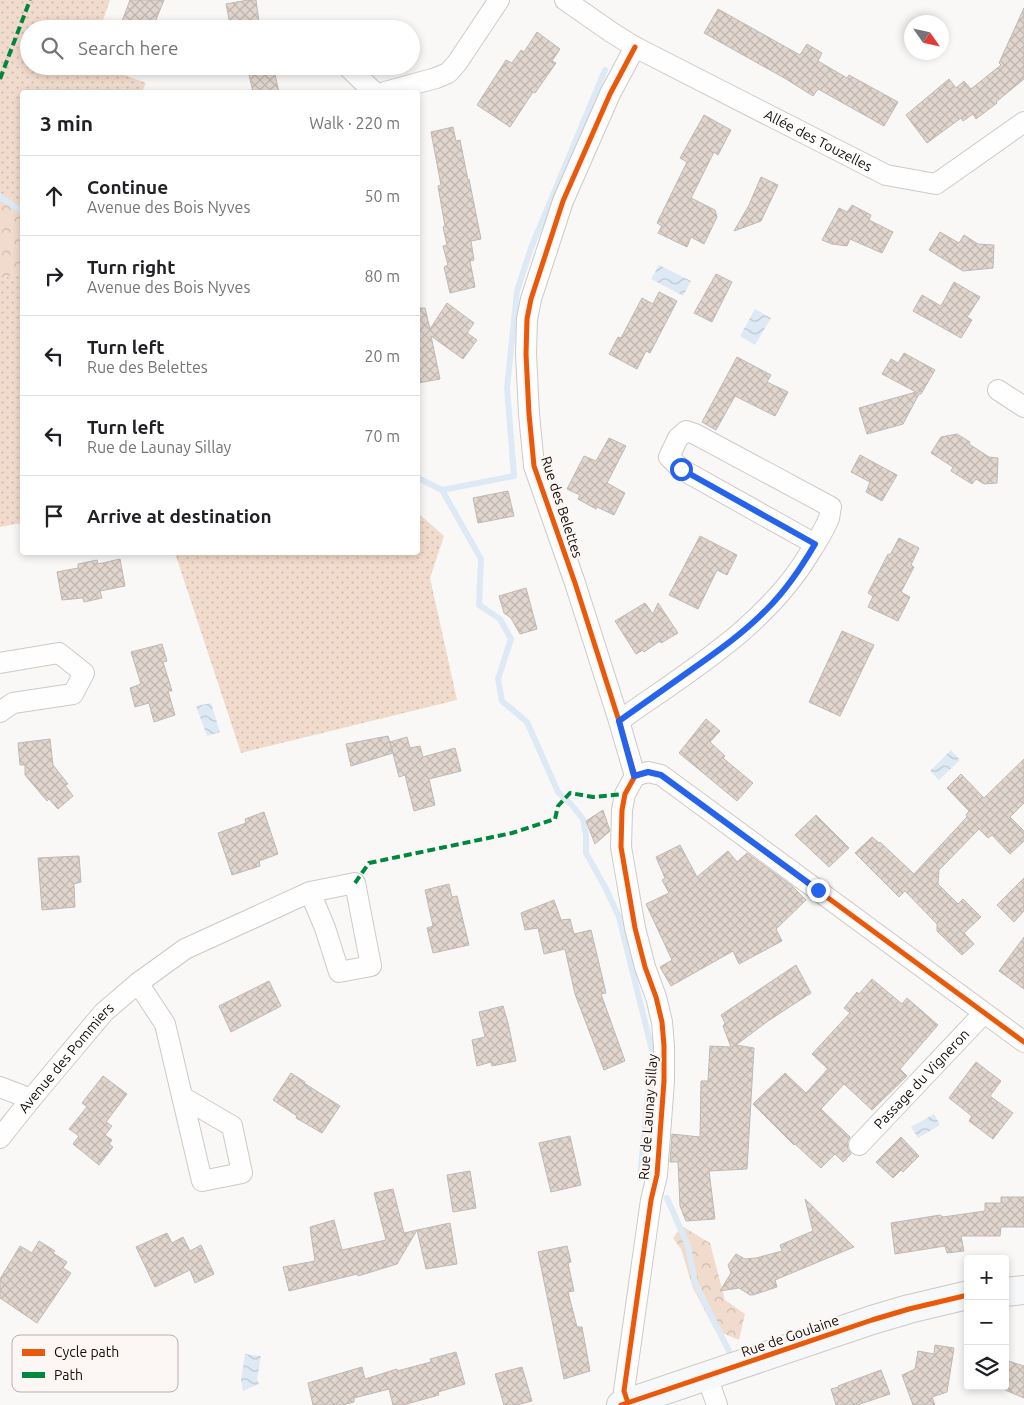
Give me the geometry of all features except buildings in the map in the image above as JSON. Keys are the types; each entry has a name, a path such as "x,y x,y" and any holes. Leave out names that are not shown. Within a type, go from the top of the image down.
{"street":[{"path":"392,90 448,73 457,63 499,0"},
{"name":"Allée des Touzelles","path":"564,0 635,47 886,175 936,184 1024,122"},
{"name":"Rue des Belettes","path":"634,776 619,721 575,583 534,466 526,354 527,319 531,299 563,201 610,94 635,47"},
{"path":"356,75 372,90"},
{"path":"998,390 1024,406"},
{"path":"619,721 728,644 767,609 800,570 815,544 829,518 830,506 686,430 678,438 669,457 681,469 815,544"},
{"path":"0,664 59,652 84,673 73,694 13,703 0,712"},
{"path":"634,776 648,772 661,775 1024,1042"},
{"name":"Rue de Launay Sillay","path":"624,1404 624,1391 651,1200 657,1175 664,1081 662,1022 635,928 621,847 622,810 625,794 634,776"},
{"name":"Avenue des Pommiers","path":"0,1138 104,1012 138,983 185,950 310,892"},
{"path":"138,983 165,1024 184,1098"},
{"name":"Passage du Vigneron","path":"859,1145 984,1013"},
{"path":"0,1087 31,1099"},
{"path":"1009,1292 1024,1290"},
{"name":"Rue de Goulaine","path":"624,1404 872,1320 964,1296"},
{"path":"708,1376 716,1405"}],"green space":[{"path":"0,0 110,0 103,20 20,20 20,75 124,75 146,83 143,90 20,90 20,201 0,193"},
{"path":"0,193 20,201 20,274 0,279"},
{"path":"20,274 20,523 0,527 0,279"},
{"path":"420,515 444,536 430,578 457,700 241,753 176,555 420,555"},
{"path":"682,1226 710,1243 725,1300 745,1314 739,1340 715,1330 693,1288 681,1249 673,1238"}],"water":[{"path":"659,265 691,281 683,296 651,279"},
{"path":"755,309 771,318 755,345 740,336"},
{"path":"211,703 220,732 207,736 196,706"},
{"path":"951,750 960,760 939,780 930,771"},
{"path":"934,1114 940,1125 918,1138 911,1127"},
{"path":"245,1354 261,1356 257,1379 259,1384 243,1391 241,1380"}],"waterway":[{"path":"605,70 531,248 517,291 507,388 514,476 442,490 481,559 479,605 500,619 511,639 498,679 502,701 527,722 558,792 583,819 586,835 586,853 619,917 652,1050 640,1178"},
{"path":"0,197 20,210"},
{"path":"420,479 442,490"},
{"path":"667,1198 688,1246 695,1283 729,1351"}],"marked path":[{"path":"22,20 30,0"},
{"path":"0,79 20,26"},
{"path":"355,883 369,863 512,833 555,819 558,806 570,793 593,797 625,794"}],"cycle path":[{"path":"635,47 610,94 563,201 531,299 527,319 526,354 534,466 575,583 635,776"},
{"path":"628,1403 624,1391 651,1200 657,1175 664,1081 662,1022 635,928 621,847 622,810 625,794 635,776 648,772 661,775 1024,1042"},
{"path":"621,1405 872,1320 964,1296"}],"route":[{"path":"681,469 815,544 800,570 767,609 728,644 619,721 634,776 648,772 661,775 818,890"}]}
